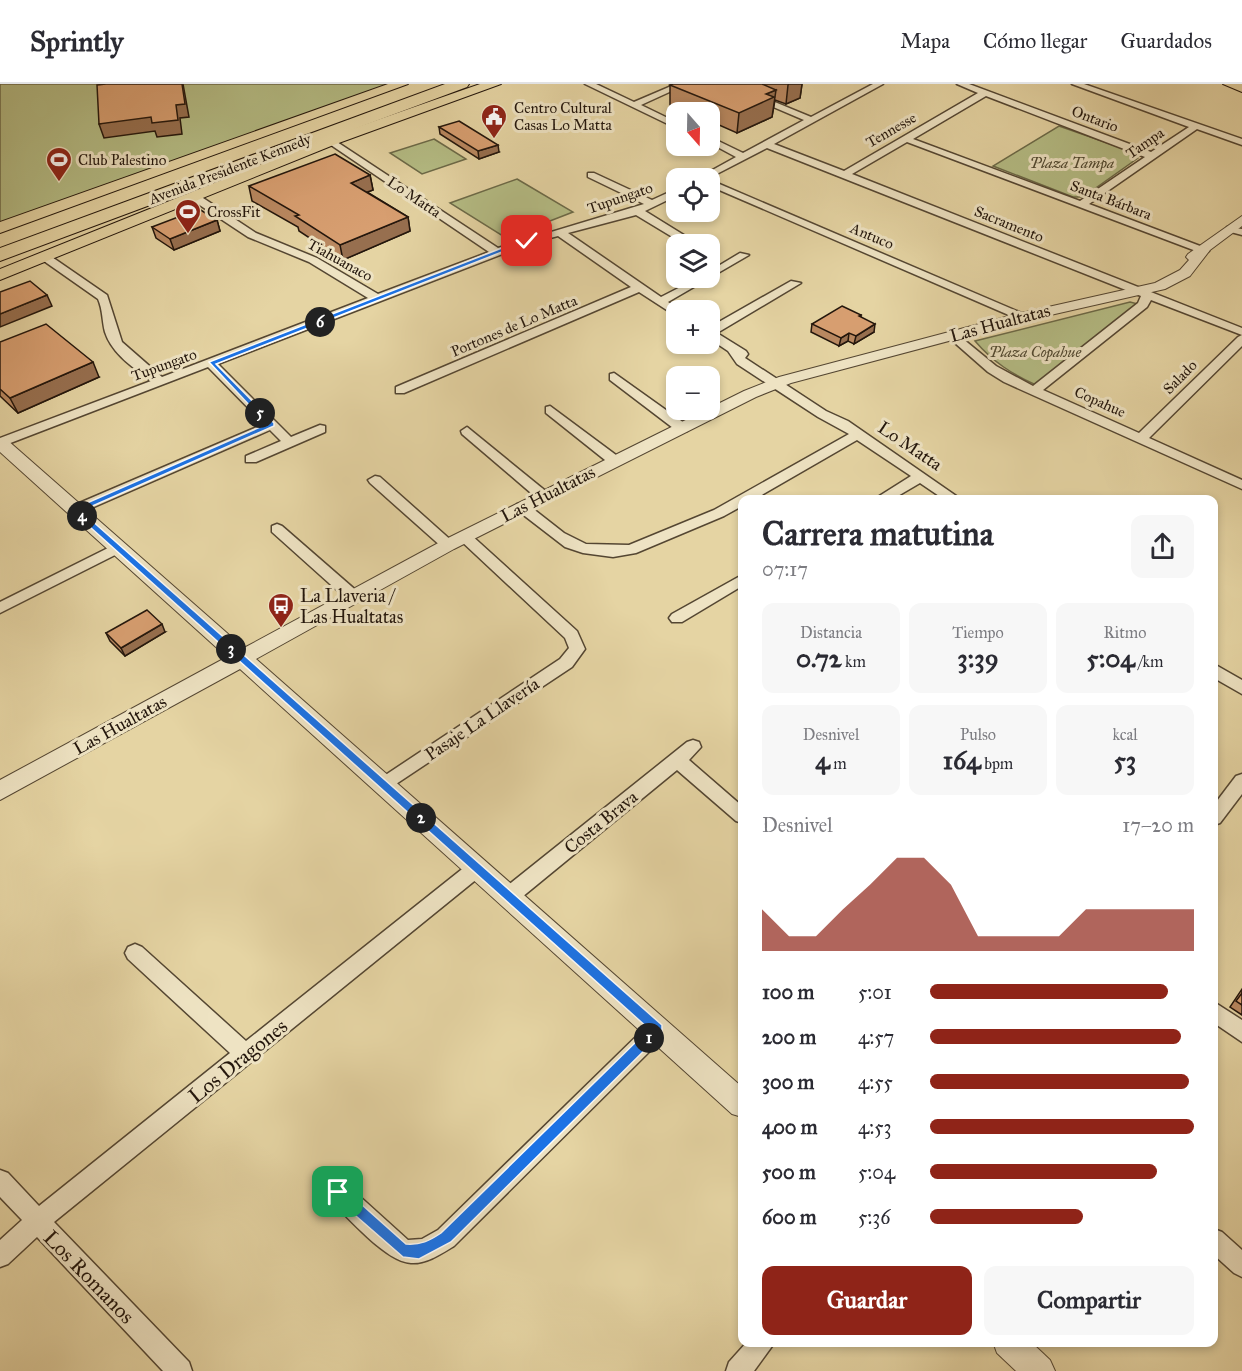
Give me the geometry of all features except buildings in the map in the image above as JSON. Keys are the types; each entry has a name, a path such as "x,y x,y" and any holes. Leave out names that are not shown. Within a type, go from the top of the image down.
{"highway":[{"name":"Avenida Presidente Kennedy","path":"0,242 429,84"},
{"name":"Avenida Presidente Kennedy","path":"0,255 358,120 461,84"},
{"path":"117,199 238,143"}],"main road":[{"path":"0,228 401,84"},
{"path":"0,275 331,141 494,84"},
{"path":"1230,84 1242,88"}],"street":[{"path":"589,84 666,120"},
{"path":"633,105 683,84"},
{"path":"723,84 812,120"},
{"path":"720,168 879,84"},
{"name":"Ontario","path":"961,84 1152,156"},
{"path":"1076,84 1242,142"},
{"name":"Tennesse","path":"844,175 985,93"},
{"name":"Tampa","path":"1081,205 1196,126"},
{"name":"Santa Bárbara","path":"906,139 1204,251"},
{"name":"Lo Matta","path":"331,141 496,252"},
{"name":"Sacramento","path":"766,144 1242,332"},
{"path":"720,145 742,156"},
{"path":"591,175 652,204"},
{"name":"Antuco","path":"720,187 1022,317"},
{"name":"Tiahuanaco","path":"193,196 252,235 313,260 378,299"},
{"name":"Tupungato","path":"0,443 496,252 637,211 666,197"},
{"path":"637,211 675,234"},
{"name":"Las Hualtatas","path":"0,791 448,545 543,496 780,382 1022,317 1140,292 1172,281 1194,265 1204,251 1238,227"},
{"path":"559,232 666,306"},
{"path":"720,269 744,255"},
{"path":"45,256 103,297 109,306 112,336 116,342 161,382"},
{"path":"720,327 795,283"},
{"name":"Portones de Lo Matta","path":"400,390 639,288"},
{"path":"660,302 686,288"},
{"path":"1034,391 1143,304 1140,292"},
{"name":"Copahue","path":"953,336 992,369 1034,391 1242,485"},
{"name":"Salado","path":"1141,439 1242,339"},
{"name":"Lo Matta","path":"720,340 734,351 753,359 822,414 843,424 947,495"},
{"path":"211,363 289,442"},
{"path":"614,377 682,428"},
{"path":"550,410 615,461"},
{"path":"75,510 272,425"},
{"path":"251,459 320,429"},
{"path":"466,431 543,496"},
{"path":"750,495 858,434"},
{"path":"234,441 263,472"},
{"path":"0,443 738,1100"},
{"path":"889,495 920,477"},
{"path":"375,480 448,545"},
{"path":"522,507 562,541 573,546 619,552 631,550 718,513 738,502"},
{"path":"277,529 354,597"},
{"name":"Pasaje La Llavería","path":"384,785 566,663 577,649 572,635 465,537"},
{"path":"0,608 118,548"},
{"path":"677,618 738,582"},
{"path":"1218,673 1242,688"},
{"name":"Costa Brava","path":"509,896 693,747"},
{"path":"677,760 738,813"},
{"path":"1218,813 1242,781"},
{"name":"Los Dragones","path":"0,1256 36,1222 477,868"},
{"path":"135,953 246,1054"},
{"path":"1218,1015 1242,1032"},
{"path":"338,1192 403,1251 419,1252 431,1247 446,1238 658,1029"},
{"name":"Los Romanos","path":"0,1181 36,1222 180,1371"},
{"path":"1218,1244 1242,1266"},
{"path":"738,1371 759,1347"},
{"path":"1013,1347 1039,1371"}],"green space":[{"name":"Club Palestino","path":"0,84 400,84 0,225"},
{"name":"Plaza Tampa","path":"1059,126 1136,153 1138,158 1083,197 1073,197 993,166"},
{"path":"434,139 466,159 422,174 390,153"},
{"path":"517,179 573,212 506,238 450,203"},
{"name":"Plaza Copahue","path":"1130,302 1138,304 1036,385 1003,367 975,341"}],"place":[{"name":"Centro Cultural Casas Lo Matta","path":"494,140"},
{"name":"Club Palestino","path":"59,183"},
{"name":"CrossFit","path":"188,235"},
{"name":"La Llaveria / Las Hualtatas","path":"281,629"}],"route":[{"path":"338,1192 403,1251 419,1252 431,1247 446,1238 658,1029 75,510 272,425 211,363 527,241"}]}
